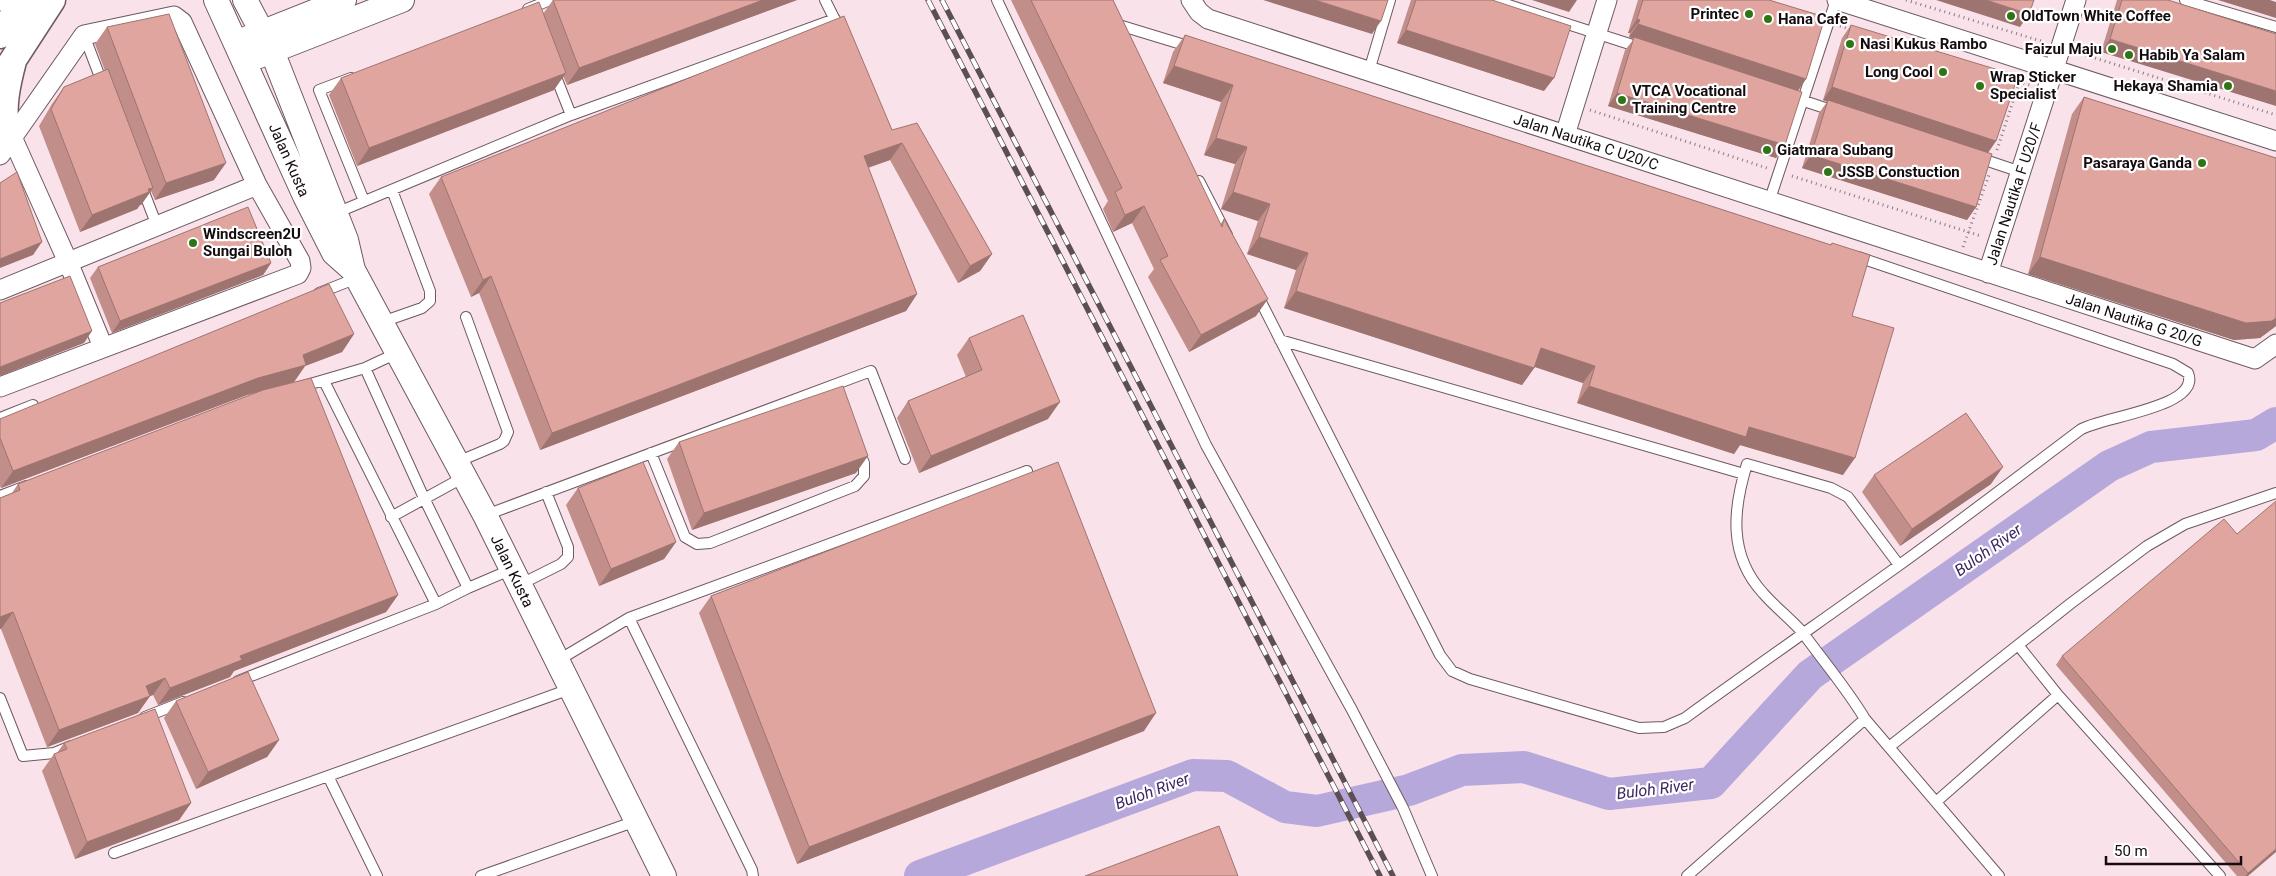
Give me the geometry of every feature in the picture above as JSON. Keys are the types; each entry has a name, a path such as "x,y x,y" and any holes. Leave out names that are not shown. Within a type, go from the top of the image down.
{"main road":[{"path":"0,35 24,0"},
{"path":"5,129 7,70 52,0"}],"street":[{"path":"0,1 10,0"},
{"name":"Jalan Kusta","path":"216,0 309,204 334,253 355,274"},
{"name":"Jalan Kusta","path":"245,0 267,41 285,84 346,240 355,274 485,516 664,876"},
{"path":"241,52 267,41 344,0"},
{"path":"267,41 316,34 402,0"},
{"name":"Jalan Nautika C U20/C","path":"1191,0 1198,12 1208,19 1988,273"},
{"path":"1564,135 1607,0"},
{"path":"1836,0 2276,141"},
{"name":"Jalan Nautika F U20/F","path":"1988,273 2076,0"},
{"path":"0,155 5,129 84,35 170,16 179,18 257,185 300,261 301,268 298,274 0,388"},
{"path":"285,84 291,64 300,49 316,34"},
{"path":"5,129 68,262 103,347"},
{"path":"0,290 257,185"},
{"name":"Jalan Nautika G 20/G","path":"1988,273 2255,359 2276,344"}],"lane":[{"path":"528,12 550,0"},
{"path":"825,0 842,36"},
{"path":"997,0 1206,445 1403,808 1432,876"},
{"path":"1369,71 1390,0"},
{"path":"1493,0 1652,52"},
{"path":"1770,202 1836,0"},
{"path":"2186,0 2276,27"},
{"path":"336,213 571,115 835,19"},
{"path":"1122,26 1206,51"},
{"path":"84,35 108,98"},
{"path":"550,62 571,115"},
{"path":"364,201 320,90 365,72"},
{"path":"1774,92 1848,115"},
{"path":"1966,154 2021,172"},
{"path":"1196,175 1232,244"},
{"path":"139,180 157,226"},
{"path":"382,322 422,308 430,301 430,291 392,190"},
{"path":"1254,288 1440,655 1452,671 1470,679 1639,728 1664,727 1685,718 1805,637 2083,428 2156,408 2189,386 2191,380 2188,373 2173,364 1846,253"},
{"path":"313,295 355,274"},
{"path":"391,517 424,498 460,470 500,444 504,441 508,432 466,317"},
{"path":"1280,340 1744,474"},
{"path":"287,391 365,368 398,353"},
{"path":"365,368 424,498 468,588"},
{"path":"485,516 651,453 832,390 871,370 905,459"},
{"path":"324,381 436,604"},
{"path":"0,418 44,401"},
{"path":"651,453 685,537 697,544 710,543 855,486 864,476 864,463 853,437"},
{"path":"1899,565 1848,497 1830,488 1747,464 1735,511 1740,555 1761,591 1805,637 1849,694 1865,719 1937,801 1999,876"},
{"path":"556,662 630,618 1027,471"},
{"path":"0,496 37,482"},
{"path":"231,684 436,604 468,588 561,564 568,557 568,547 546,492"},
{"path":"1889,747 2147,546 2185,524 2276,493"},
{"path":"630,618 752,870 753,876"},
{"path":"2018,645 2058,695 2220,876"},
{"path":"114,853 570,689"},
{"path":"1937,801 2058,695"},
{"path":"0,698 23,756 54,752 82,742"},
{"path":"138,720 194,698"},
{"path":"1687,876 1865,719"},
{"path":"328,776 376,876"},
{"path":"481,876 636,821"}],"path":[{"path":"1906,0 2276,115"},
{"path":"1829,22 1855,30"},
{"path":"2010,79 2047,90"}],"building":[{"path":"553,0 763,0 579,68"},
{"path":"1031,0 1113,0 1222,227 1224,219 1268,299 1201,335 1160,260 1168,256 1144,206 1125,215 1115,192 1122,188"},
{"path":"1315,0 1388,0 1381,21"},
{"path":"1416,0 1492,0 1571,26 1554,78 1406,30"},
{"path":"1643,0 1769,0 1825,17 1806,79 1638,24 1640,20 1637,19"},
{"path":"1986,0 2034,0 2029,14"},
{"path":"2122,0 2168,0 2276,34 2276,91 2110,39"},
{"path":"539,2 566,73 369,148 341,78"},
{"path":"169,14 226,163 166,183 107,27"},
{"path":"844,16 892,130 917,123 992,254 970,266 902,143 864,156 917,294 552,433 491,276 483,280 441,177"},
{"path":"1851,25 2018,76 1996,141 1832,87"},
{"path":"1185,35 1831,245 1832,243 1870,255 1852,316 1894,328 1855,458 1749,427 1746,437 1589,386 1595,366 1541,348 1534,368 1296,291 1308,253 1259,237 1270,204 1233,192 1247,147 1216,138 1233,85 1174,66"},
{"path":"1634,37 1802,92 1785,145 1617,93"},
{"path":"108,69 153,188 148,189 149,192 92,215 51,109 64,87"},
{"path":"2084,97 2276,158 2276,318 2272,321 2246,323 2040,257"},
{"path":"1828,100 1992,154 1976,207 1811,155"},
{"path":"17,172 42,242 0,259 0,183"},
{"path":"248,207 271,263 120,321 98,267"},
{"path":"70,276 92,331 0,367 0,303"},
{"path":"329,284 354,334 303,355 306,365 258,378 13,471 0,438 0,419"},
{"path":"1023,315 1060,402 931,456 908,401 982,370 969,338"},
{"path":"311,378 398,595 240,656 242,660 170,688 165,678 146,686 150,696 59,730 13,612 0,617 0,498 20,490 18,484 263,390"},
{"path":"843,386 868,456 704,513 679,442"},
{"path":"1966,413 2003,467 1912,529 1874,475"},
{"path":"643,462 676,542 611,569 578,488"},
{"path":"1058,462 1156,713 809,847 711,596"},
{"path":"2276,501 2276,849 2248,873 2062,656 2224,519 2237,534"},
{"path":"248,672 279,740 208,772 176,701"},
{"path":"155,709 191,803 87,842 54,754 67,749 64,743"},
{"path":"1219,826 1238,876 1085,876"}],"waterway":[{"name":"Buloh River","path":"920,876 1193,775 1227,776 1285,807 1317,811 1409,790 1462,770 1524,767 1609,794 1711,783 1810,675 2109,466 2151,447 2256,435 2276,423"}],"railway":[{"path":"928,0 1380,876"},
{"path":"942,0 1393,876"}],"place":[{"name":"Printec","path":"1749,14"},
{"name":"OldTown White Coffee","path":"2011,16"},
{"name":"Hana Cafe","path":"1768,19"},
{"name":"Nasi Kukus Rambo","path":"1850,44"},
{"name":"Faizul Maju","path":"2112,49"},
{"name":"Habib Ya Salam","path":"2129,55"},
{"name":"Long Cool","path":"1943,72"},
{"name":"Wrap Sticker Specialist","path":"1980,86"},
{"name":"Hekaya Shamia","path":"2228,86"},
{"name":"VTCA Vocational Training Centre","path":"1622,100"},
{"name":"Giatmara Subang","path":"1767,150"},
{"name":"Pasaraya Ganda","path":"2202,163"},
{"name":"JSSB Constuction","path":"1828,172"},
{"name":"Windscreen2U Sungai Buloh","path":"193,243"}]}
